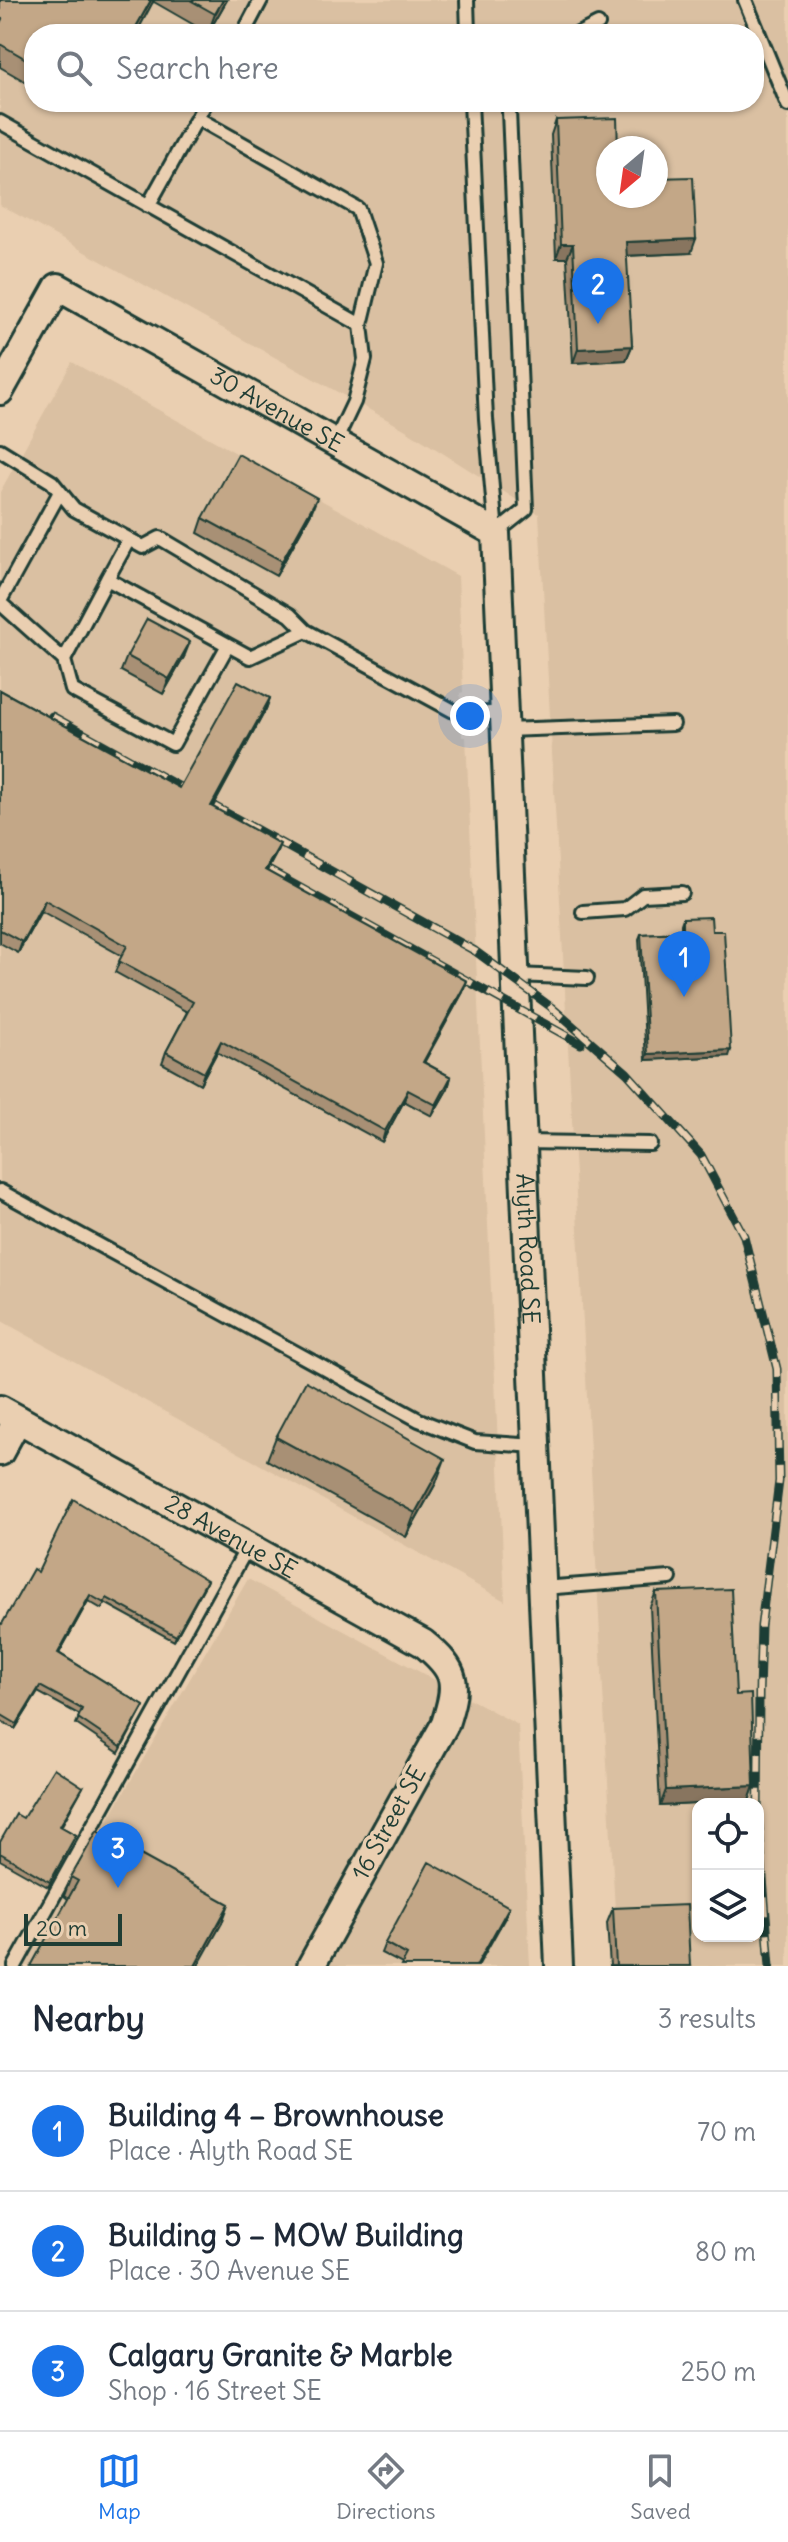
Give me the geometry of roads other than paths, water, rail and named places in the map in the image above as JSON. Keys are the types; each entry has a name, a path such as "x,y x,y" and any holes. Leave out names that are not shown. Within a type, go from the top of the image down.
{"street":[{"name":"30 Avenue SE","path":"0,391 58,287 496,533"},
{"name":"Alyth Road SE","path":"496,533 559,1966"},
{"path":"0,1452 9,1414"},
{"name":"28 Avenue SE","path":"9,1414 423,1643 442,1658 454,1676"},
{"name":"16 Street SE","path":"311,1966 445,1724 453,1698 454,1676"}],"lane":[{"path":"248,24 261,0"},
{"path":"467,0 468,24"},
{"path":"745,0 755,24"},
{"path":"764,46 788,105"},
{"path":"148,206 200,112"},
{"path":"471,112 486,419 496,533"},
{"path":"496,533 526,509 509,112"},
{"path":"197,118 358,209 376,263 361,325 365,359 354,402 335,442"},
{"path":"0,122 361,325"},
{"path":"0,450 52,482 74,509 143,547 160,538 290,615 306,631 461,715 505,721 673,724"},
{"path":"60,492 0,602 64,660 72,690 173,744 228,645"},
{"path":"64,660 129,539"},
{"path":"107,579 250,657 306,631"},
{"path":"583,912 625,909 643,895 682,893"},
{"path":"516,975 587,978"},
{"path":"523,1142 650,1144"},
{"path":"0,1191 419,1420 475,1442 536,1446"},
{"path":"15,1966 248,1546"},
{"path":"543,1588 670,1578"}],"railway":[{"path":"52,716 475,951 551,1007 627,1073 701,1155 744,1236 777,1369 779,1481 761,1626 759,1693 758,1816 770,1966"},
{"path":"268,870 581,1044"}],"place":[{"name":"Building 5 – MOW Building","path":"598,324"},
{"name":"Building 4 – Brownhouse","path":"684,997"},
{"name":"Calgary Granite & Marble","path":"118,1888"}]}
